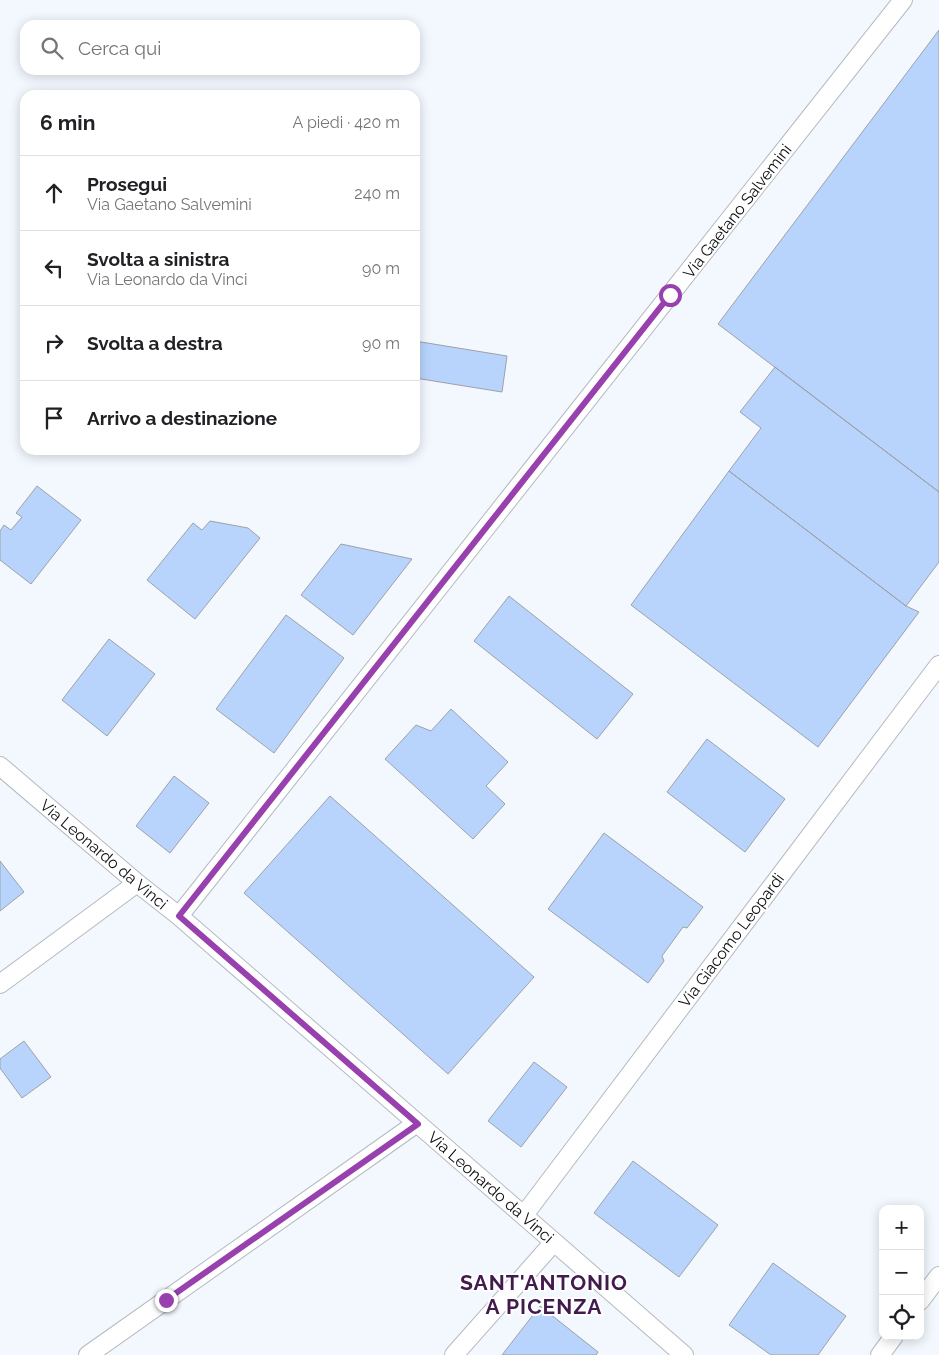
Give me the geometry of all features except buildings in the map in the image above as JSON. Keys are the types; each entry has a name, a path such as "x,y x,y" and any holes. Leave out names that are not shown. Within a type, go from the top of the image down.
{"street":[{"name":"Via Gaetano Salvemini","path":"179,916 904,0"},
{"name":"Via Giacomo Leopardi","path":"524,1215 939,665"},
{"name":"Via Leonardo da Vinci","path":"0,766 137,883 179,916 684,1355"},
{"path":"0,984 137,883"},
{"path":"88,1355 418,1124"},
{"path":"454,1355 554,1242"},
{"path":"924,1296 939,1276"},
{"path":"880,1355 891,1340"}],"district":[{"name":"SANT'ANTONIO A PICENZA","path":"544,1295"}],"route":[{"path":"166,1300 418,1124 179,916 670,295"}]}
